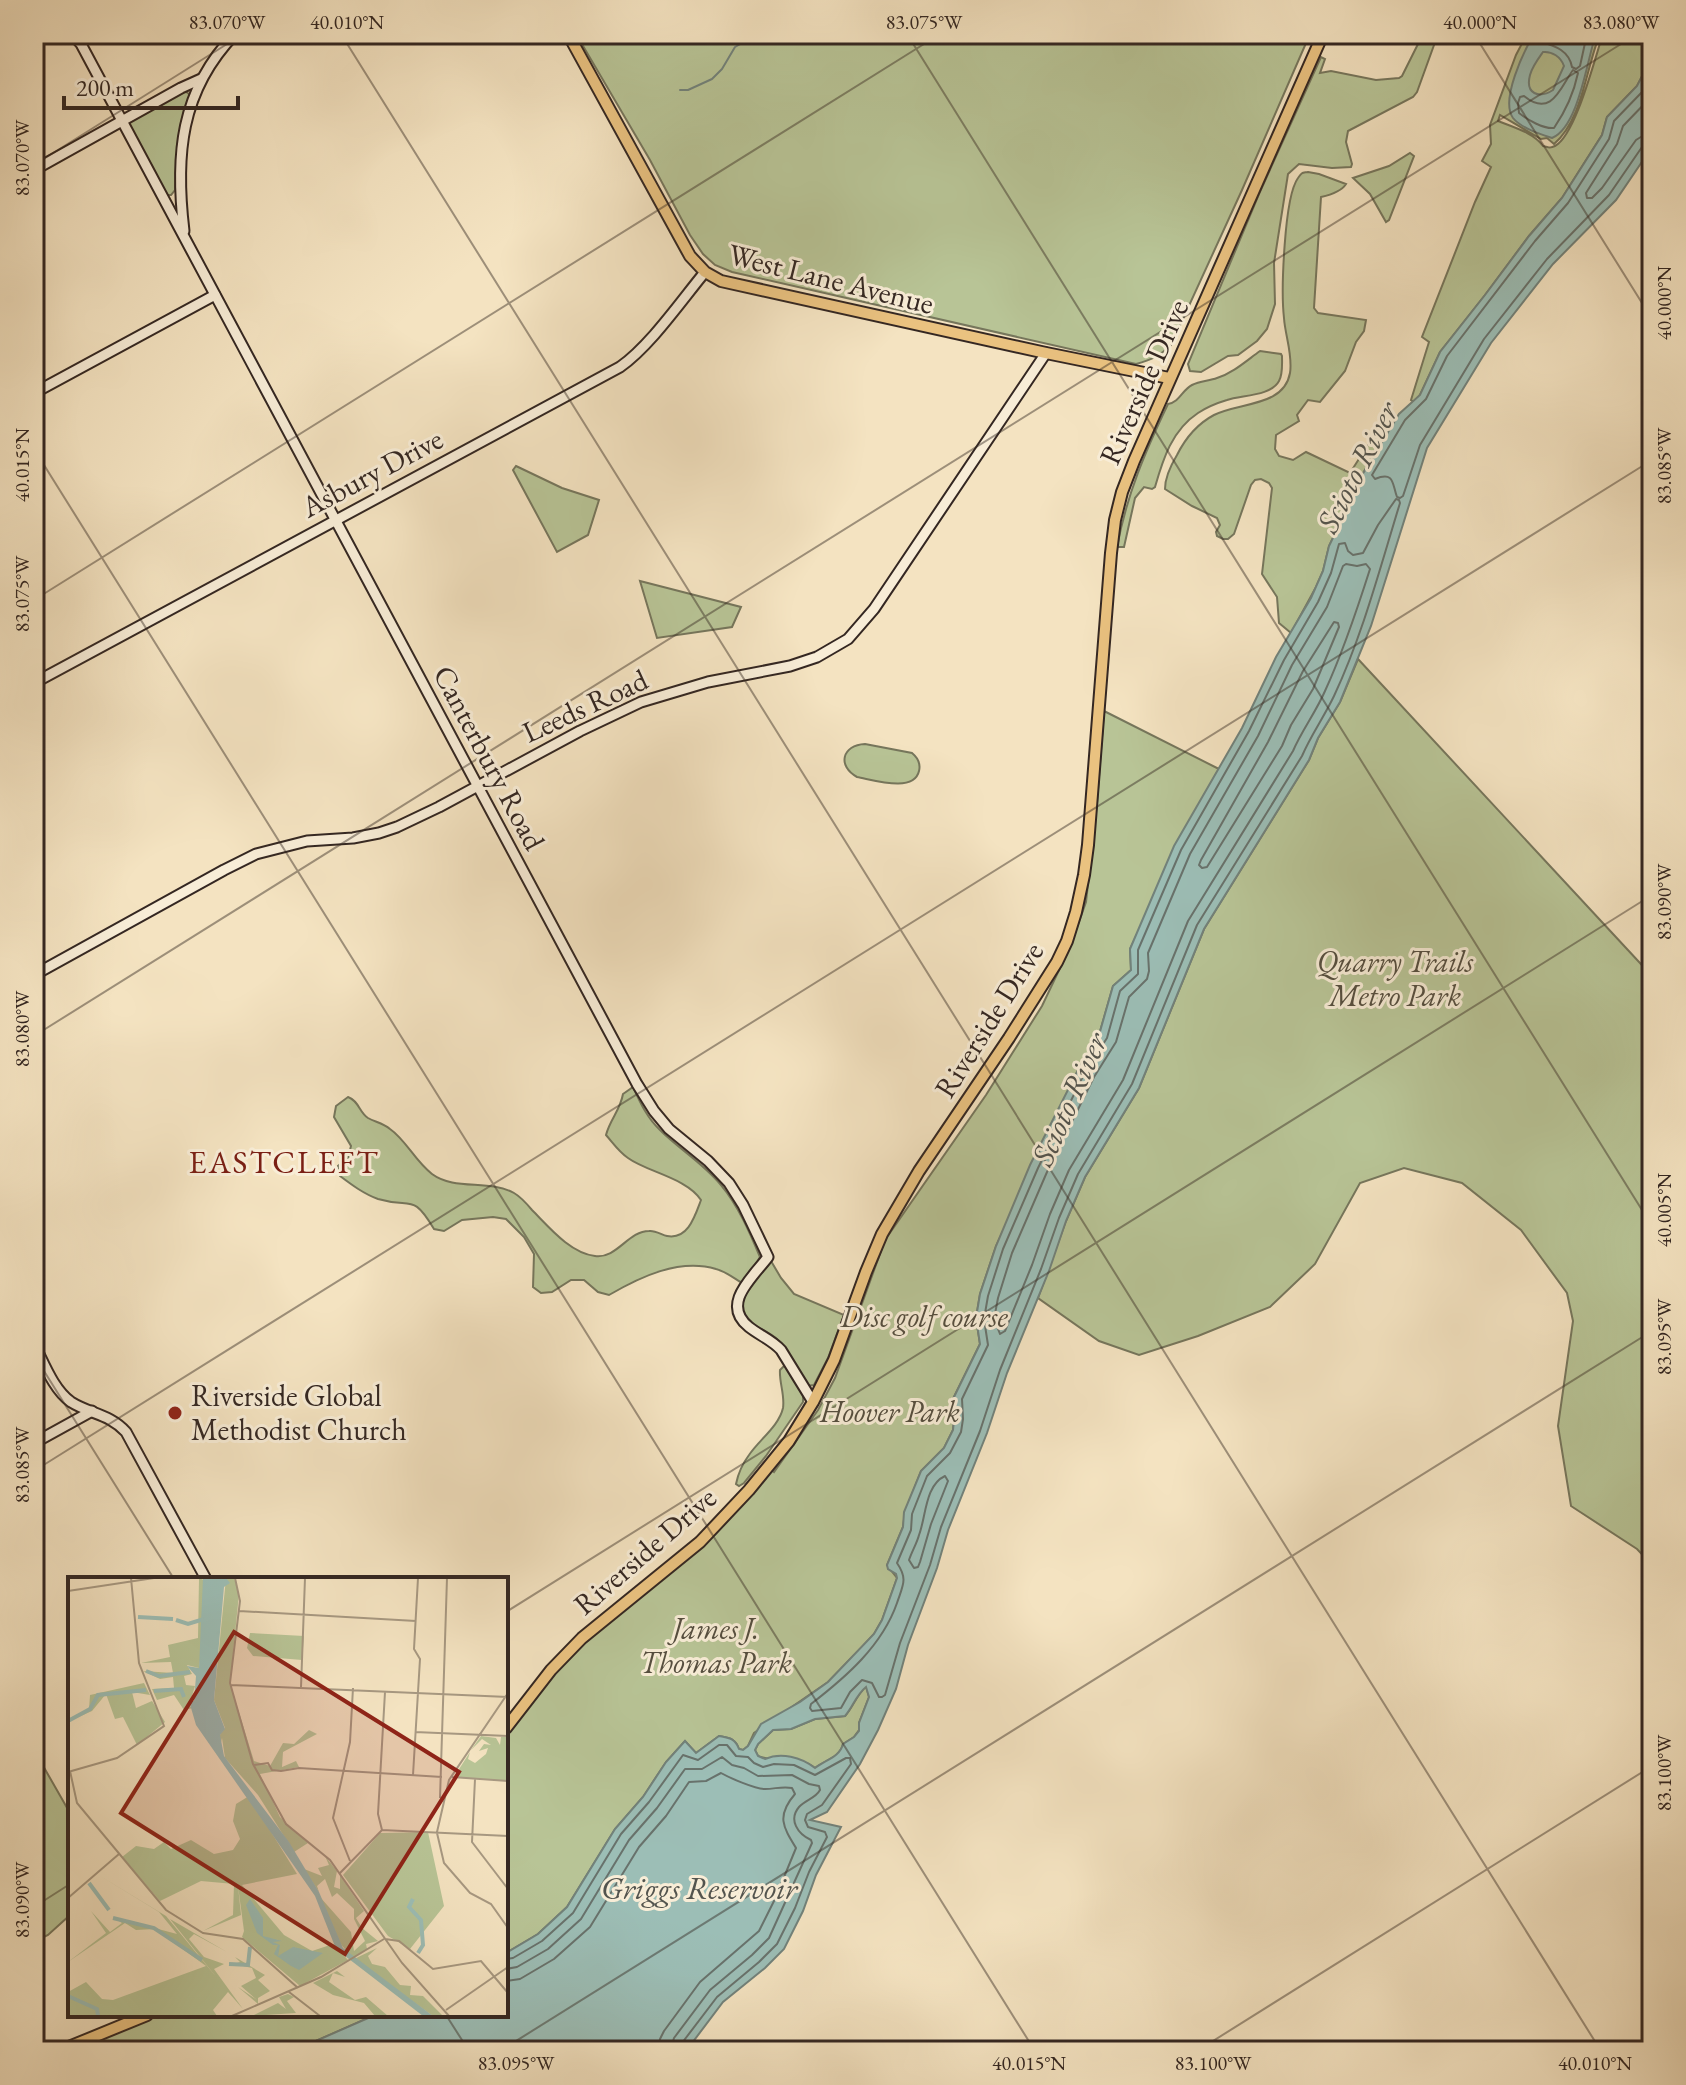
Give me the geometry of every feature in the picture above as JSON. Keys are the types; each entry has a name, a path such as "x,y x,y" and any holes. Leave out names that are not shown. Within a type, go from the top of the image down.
{"main road":[{"name":"West Lane Avenue","path":"568,34 679,238 705,272 742,287 1169,378"},
{"name":"Riverside Drive","path":"508,1725 551,1670 588,1632 679,1560 720,1521 789,1441 834,1360 882,1234 919,1171 1043,987 1067,941 1084,875 1088,845 1115,520 1126,482 1169,378 1323,34"},
{"path":"59,2051 142,2017"}],"street":[{"path":"72,34 81,44 184,239"},
{"path":"34,170 201,79 235,34"},
{"name":"Canterbury Road","path":"201,79 188,115 180,155 184,239 648,1102 669,1129 708,1161 736,1192 768,1257 741,1293 736,1304 737,1312 744,1323 776,1344 813,1402"},
{"name":"Asbury Drive","path":"34,683 630,361 705,272"},
{"path":"34,393 215,295"},
{"name":"Leeds Road","path":"34,975 256,854 307,841 379,833 414,819 641,702 708,682 806,661 834,648 848,639 879,602 1046,353"},
{"path":"34,1344 62,1393 76,1404 114,1420 126,1432 205,1577"},
{"path":"34,1443 92,1411"}],"green space":[{"path":"576,34 1310,34 1171,345 1155,357 1136,364 732,272 715,265 690,235"},
{"path":"1423,34 1438,34 1417,92 1348,131 1346,142 1351,167 1299,164 1288,174 1274,263 1275,304 1267,329 1238,355 1228,356 1201,372 1190,371 1188,364 1259,194 1321,57 1325,59 1320,73 1331,71 1376,80 1399,78"},
{"path":"1527,34 1600,34 1578,107 1564,133 1554,144 1500,115 1498,121 1529,134 1549,148 1563,139 1570,127 1584,94 1603,34 1652,34 1652,57 1637,86 1607,117 1602,135 1562,198 1440,352 1414,402 1411,400 1429,342 1422,337 1491,167 1482,161 1491,144 1490,125"},
{"path":"185,91 190,100 178,144 175,190 167,195 127,122"},
{"path":"1410,153 1414,156 1386,222 1370,194 1353,178 1389,166"},
{"path":"1308,172 1346,184 1338,191 1321,197 1314,308 1318,313 1366,320 1345,371 1320,402 1308,400 1297,415 1299,421 1276,435 1275,449 1279,456 1293,460 1306,452 1350,473 1371,440 1386,435 1353,490 1329,546 1323,571 1291,633 1279,623 1277,597 1262,574 1272,488 1269,483 1261,479 1251,485 1234,534 1228,539 1217,536 1220,525 1217,518 1165,489 1173,463 1184,442 1197,427 1224,411 1270,398 1286,384 1291,366 1283,305 1283,267 1289,204 1300,175"},
{"path":"1260,351 1281,354 1279,381 1270,390 1212,405 1181,428 1161,466 1155,487 1144,487 1135,498 1124,547 1117,547 1138,474 1168,404 1192,385 1228,373"},
{"path":"516,466 562,488 599,500 588,535 557,552 513,470"},
{"path":"640,581 741,607 732,627 657,638"},
{"name":"Quarry Trails Metro Park","path":"1358,659 1652,976 1652,1565 1637,1549 1571,1506 1558,1426 1573,1321 1567,1293 1521,1230 1462,1183 1404,1168 1360,1183 1315,1264 1270,1307 1198,1336 1139,1355 1099,1341 1038,1298 1085,1177 1139,1088 1204,929 1309,760 1318,738 1340,702"},
{"path":"1104,711 1219,769 1198,806 1130,949 1131,970 1113,986 1099,1035 1079,1068 996,1246 980,1294 976,1318 980,1344 953,1399 953,1430 944,1448 921,1471 905,1512 903,1527 887,1565 897,1578 882,1620 874,1634 828,1682 754,1733 743,1750 731,1739 719,1736 696,1753 685,1741 615,1829 567,1907 538,1934 508,1952 508,1725 551,1670 658,1577 767,1467 774,1472 818,1410 835,1378 885,1240 986,1095 1042,1006 1070,947 1086,902"},
{"path":"865,744 912,753 919,763 916,778 910,782 892,783 857,777 847,767 845,757 851,748"},
{"path":"633,1087 655,1125 714,1177 738,1210 760,1257 744,1284 719,1270 688,1266 660,1271 609,1295 598,1292 584,1280 571,1280 552,1292 541,1293 533,1287 534,1254 524,1237 506,1219 462,1220 444,1231 434,1229 416,1206 378,1199 340,1176 338,1166 348,1158 351,1146 334,1117 336,1106 348,1097 368,1118 396,1134 432,1174 451,1182 494,1187 514,1193 560,1238 586,1254 603,1256 642,1232 674,1236 690,1226 701,1200 686,1186 628,1158 606,1135 623,1094"},
{"path":"771,1261 794,1294 844,1315 814,1385 806,1386 778,1340 744,1315 742,1299"},
{"path":"785,1365 803,1395 803,1402 766,1456 739,1486 736,1484 745,1462 781,1415 780,1370"},
{"path":"866,1686 869,1697 859,1730 832,1758 815,1768 802,1761 758,1756 755,1750 758,1744 773,1730 791,1729 815,1719 845,1716"},
{"path":"34,1750 68,1810 68,1917 48,1935 34,1942"},
{"path":"142,2017 370,2017 293,2051 59,2051"}],"water":[{"path":"1534,34 1596,34 1575,107 1569,121 1552,138 1521,125 1510,110 1511,88","holes":["1543,52 1558,57 1564,66 1553,90 1538,94 1531,90 1530,75"]},
{"path":"1652,57 1652,147 1616,200 1553,264 1491,343 1427,448 1371,626 1340,702 1318,738 1309,760 1204,929 1139,1088 1085,1177 948,1530 896,1689 860,1764 827,1812 810,1820 841,1827 784,1949 723,2002 686,2051 293,2051 370,2017 508,2017 508,1952 538,1934 567,1907 615,1829 685,1741 696,1753 719,1736 731,1739 743,1750 761,1724 828,1682 874,1634 897,1578 887,1565 903,1527 904,1512 921,1471 944,1448 953,1430 953,1399 980,1344 976,1318 980,1294 996,1246 1030,1165 1099,1035 1113,986 1131,970 1130,949 1174,846 1242,728 1276,657 1311,598 1353,490 1399,414 1420,395 1440,352 1562,198 1602,135 1607,117 1637,86","holes":["866,1687 869,1697 859,1731 854,1737 815,1768 791,1757 765,1759 758,1756 755,1750 773,1730 791,1729 815,1719 845,1716"]}],"waterway":[{"path":"680,90 688,90 712,79 735,47 753,37"}],"place":[{"name":"Riverside Global Methodist Church","path":"175,1413"}],"district":[{"name":"EASTCLEFT","path":"284,1162"}],"water label":[{"name":"Scioto River","path":"1357,467"},
{"name":"Scioto River","path":"1069,1099"},
{"name":"Griggs Reservoir","path":"699,1888"}],"park label":[{"name":"Disc golf course","path":"924,1317"},
{"name":"Hoover Park","path":"890,1412"},
{"name":"James J. Thomas Park","path":"716,1646"}]}
